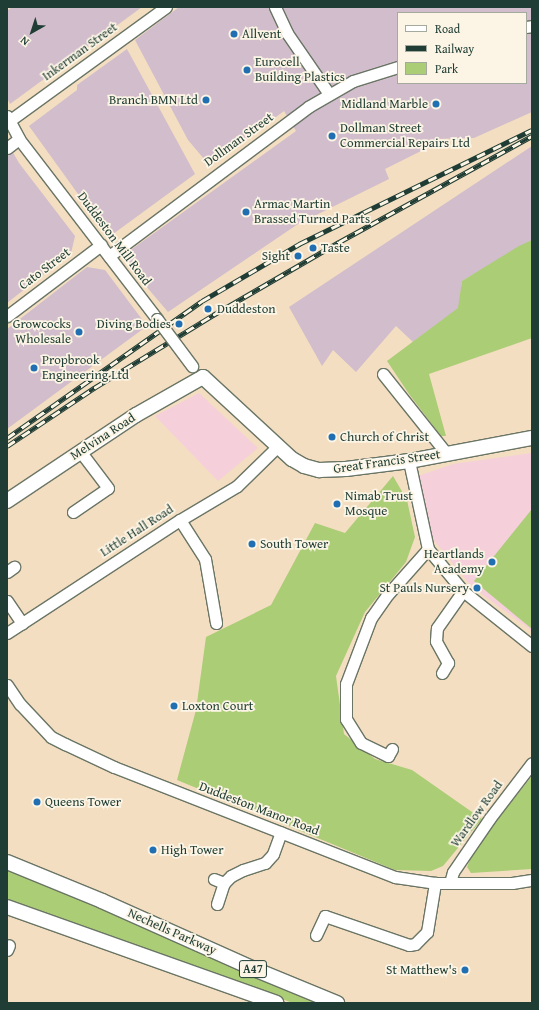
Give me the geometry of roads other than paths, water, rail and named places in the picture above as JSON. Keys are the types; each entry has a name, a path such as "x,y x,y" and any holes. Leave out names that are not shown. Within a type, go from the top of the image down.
{"main road":[{"name":"Great Francis Street","path":"203,377 277,447 304,466 319,470 346,469 409,460 532,438"},
{"name":"Melvina Road","path":"7,501 136,415 203,377"},
{"name":"Nechells Parkway","path":"7,862 102,900 254,970 337,1003"},
{"name":"A47","path":"7,907 276,1003"}],"street":[{"name":"Inkerman Street","path":"8,118 166,7"},
{"path":"275,7 287,33 329,94"},
{"name":"Dollman Street","path":"109,256 302,112 329,94 353,81 397,67"},
{"name":"Duddeston Mill Road","path":"8,118 19,139 192,366 203,377"},
{"path":"7,148 19,139"},
{"name":"Cato Street","path":"7,316 101,245"},
{"path":"382,374 446,454"},
{"name":"Little Hall Road","path":"7,633 180,520 237,486 277,447"},
{"path":"73,512 108,488 80,451"},
{"path":"409,460 428,549 463,591 532,646"},
{"path":"180,520 205,559 216,622"},
{"path":"388,756 362,743 346,719 346,684 371,618 388,594 428,549"},
{"path":"442,673 451,661 436,641 437,628 463,591"},
{"path":"7,601 22,622"},
{"name":"Duddeston Manor Road","path":"7,685 20,704 51,737 114,767 394,877 435,883 512,883 532,880"},
{"name":"Wardlow Road","path":"450,883 453,872 490,818 532,763"},
{"path":"216,904 219,881 243,870 265,864 273,854 281,832"},
{"path":"316,935 327,912 409,945 416,944 427,932 435,883"}],"railway":[{"path":"7,438 202,301 299,244 532,130"},
{"path":"7,446 94,388 213,315 339,242 532,136"}],"place":[{"name":"Allvent","path":"234,34"},
{"name":"Eurocell Building Plastics","path":"247,70"},
{"name":"Branch BMN Ltd","path":"206,100"},
{"name":"Midland Marble","path":"436,104"},
{"name":"Dollman Street Commercial Repairs Ltd","path":"332,136"},
{"name":"Armac Martin Brassed Turned Parts","path":"246,212"},
{"name":"Taste","path":"313,248"},
{"name":"Sight","path":"298,256"},
{"name":"Duddeston","path":"208,309"},
{"name":"Diving Bodies","path":"179,324"},
{"name":"Growcocks Wholesale","path":"79,332"},
{"name":"Propbrook Engineering Ltd","path":"34,368"},
{"name":"Church of Christ","path":"332,437"},
{"name":"Nimab Trust Mosque","path":"337,504"},
{"name":"South Tower","path":"252,544"},
{"name":"Heartlands Academy","path":"492,562"},
{"name":"St Pauls Nursery","path":"477,588"},
{"name":"Loxton Court","path":"174,706"},
{"name":"Queens Tower","path":"37,802"},
{"name":"High Tower","path":"153,850"},
{"name":"St Matthew's","path":"465,970"}]}
